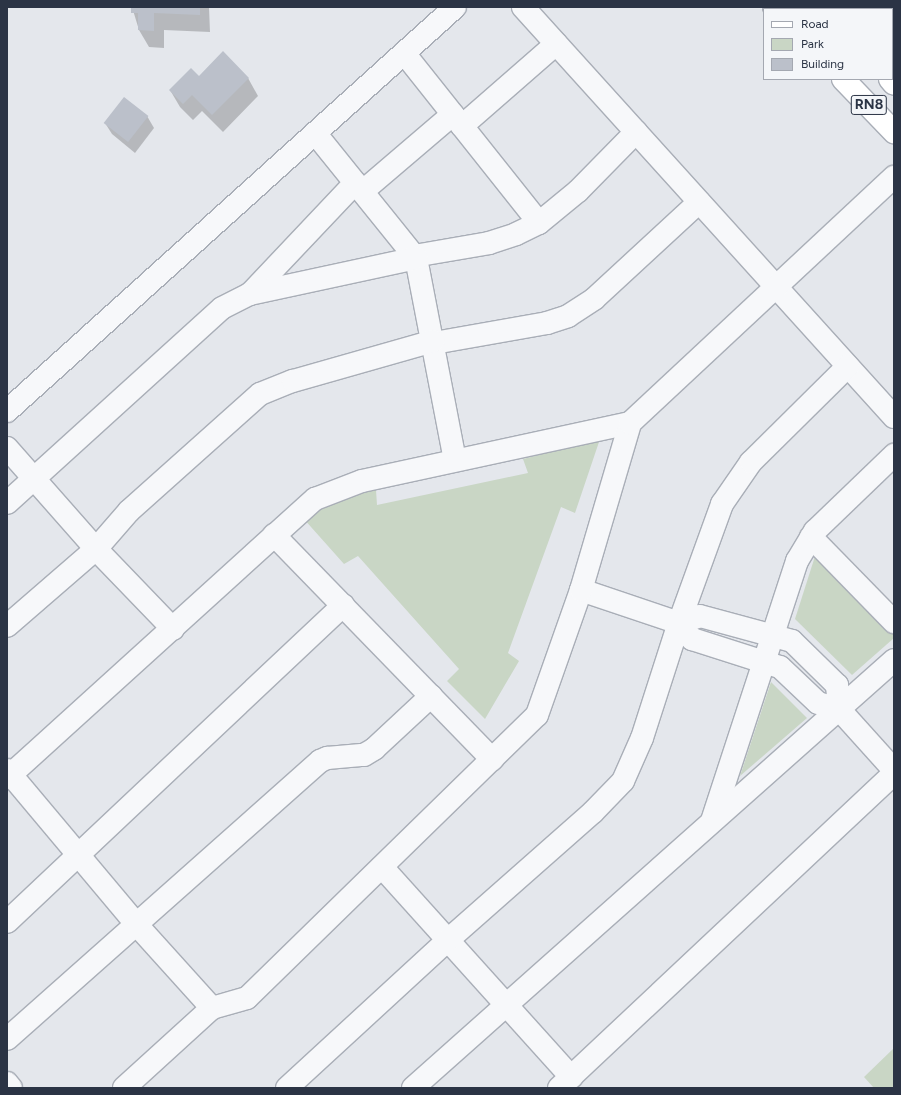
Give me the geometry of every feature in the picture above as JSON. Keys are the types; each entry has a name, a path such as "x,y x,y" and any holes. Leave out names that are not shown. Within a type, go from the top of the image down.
{"main road":[{"name":"RN8","path":"844,80 894,132"}],"street":[{"path":"7,411 455,7"},
{"path":"523,7 894,417"},
{"path":"7,503 217,312 250,294 359,187 458,120 556,44"},
{"path":"404,54 539,223"},
{"path":"250,294 415,257 489,243 516,234 539,223 578,191 636,132"},
{"path":"315,133 415,257 434,342 455,460"},
{"path":"124,1088 212,1008 246,998 537,715 581,590 630,423 894,177"},
{"path":"7,626 96,548 129,512 260,394 293,381 434,342 546,323 568,316 594,299 699,202"},
{"path":"286,1088 448,940 593,812 623,781 642,738 716,515 735,482 782,429 848,366"},
{"path":"212,1008 137,925 81,855 8,774 173,629 315,499 340,488 455,460 630,423"},
{"path":"7,448 96,548 173,629"},
{"path":"712,822 796,561 811,537 832,513 894,455"},
{"path":"274,535 492,759"},
{"path":"811,537 894,622"},
{"path":"581,590 679,623 692,639 763,660 780,667 818,703 839,709 894,770"},
{"path":"7,922 81,855 343,605"},
{"path":"679,623 700,616 792,641 838,685 839,709"},
{"path":"413,1088 894,660"},
{"path":"7,1039 320,761 327,758 364,756 374,749 431,696"},
{"path":"382,867 506,1005 565,1082 894,773"},
{"path":"7,1083 11,1088"}],"green space":[{"path":"600,439 575,513 561,507 508,653 519,661 485,719 447,681 459,669 358,556 344,564 303,518 327,501 376,490 377,505 528,473 523,459"},
{"path":"817,550 894,633 894,638 852,675 795,619"},
{"path":"771,682 807,718 740,776"},
{"path":"894,1048 894,1088 874,1088 864,1077"}],"building":[{"path":"131,7 200,7 200,15 154,13 154,31 138,30 138,13 131,13"},
{"path":"223,51 249,78 212,115 192,95 183,104 169,90 191,68 199,76"},
{"path":"124,97 148,116 128,142 104,123"}]}
